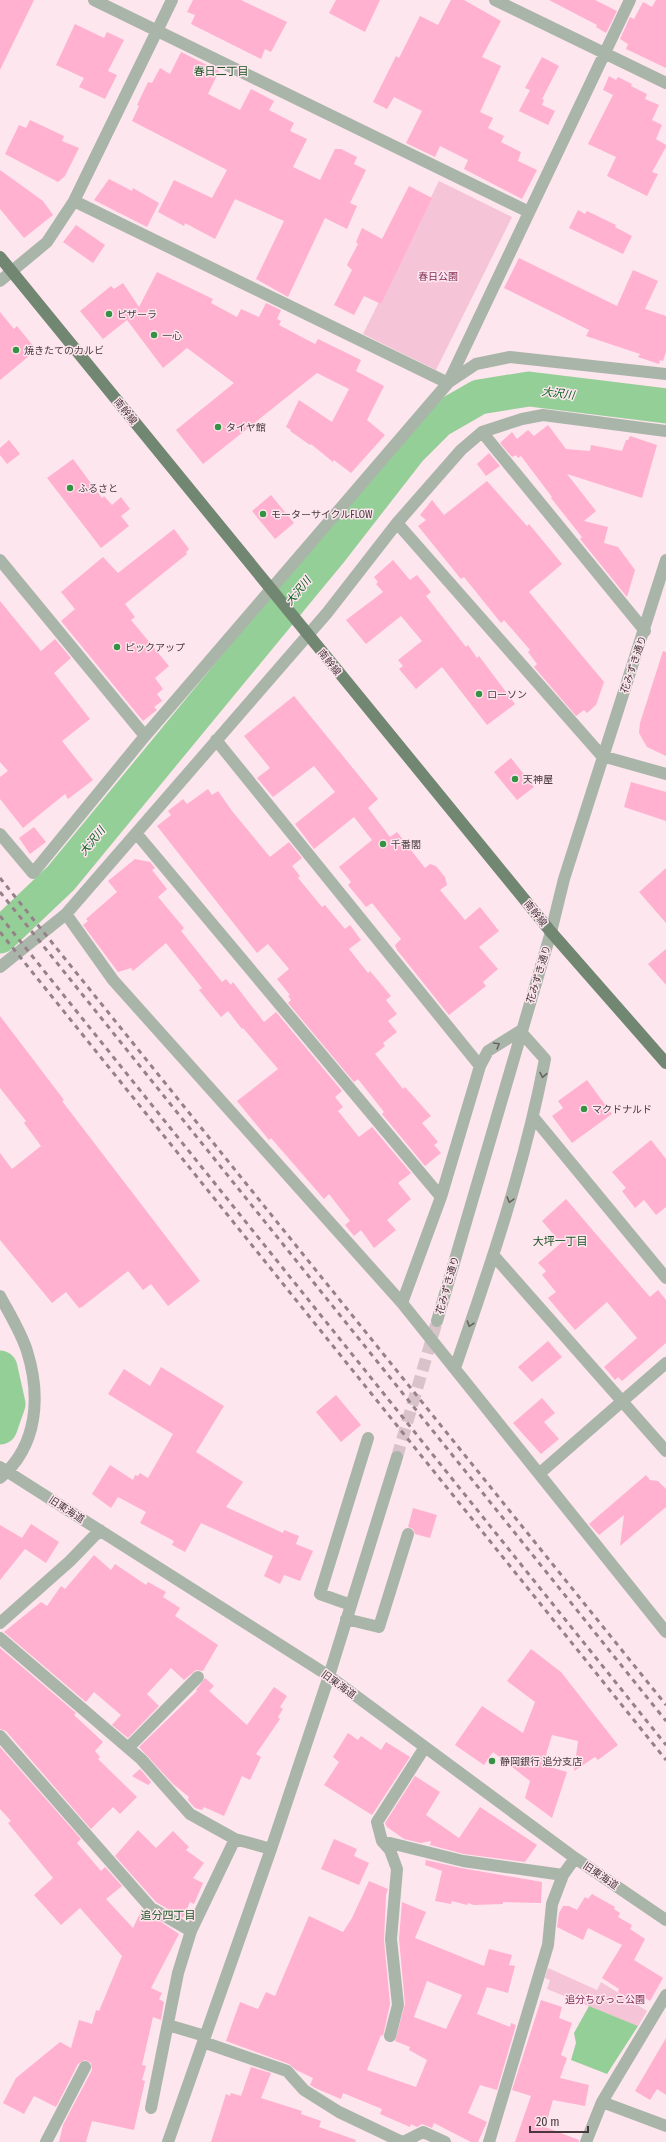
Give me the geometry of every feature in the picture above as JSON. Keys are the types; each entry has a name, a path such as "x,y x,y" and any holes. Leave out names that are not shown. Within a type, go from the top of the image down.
{"main road":[{"name":"南幹線","path":"0,257 551,932 666,1063"}],"street":[{"path":"94,0 529,212"},
{"path":"0,281 35,254 58,227 74,201 172,0"},
{"path":"495,0 666,83"},
{"path":"0,834 32,874 145,736 274,592 448,383 630,0"},
{"path":"74,201 448,383"},
{"path":"448,383 476,364 510,357 666,374"},
{"path":"0,968 66,914 216,740 397,523 461,450 482,432 522,418 543,415 666,431"},
{"path":"482,432 645,631"},
{"path":"397,523 602,756 666,774"},
{"path":"0,560 145,736"},
{"name":"花みずき通り","path":"437,1321 520,1031 551,932 564,879 602,756 645,631 666,560"},
{"path":"216,740 480,1066"},
{"path":"136,833 441,1197"},
{"path":"66,914 113,980 402,1303 540,1473 666,1632"},
{"path":"402,1303 441,1197 480,1066 488,1051 520,1031 545,1060 534,1118 494,1256 455,1368"},
{"path":"534,1118 666,1278"},
{"path":"494,1256 666,1452"},
{"path":"0,1296 27,1350 34,1376 35,1416 25,1447 3,1472"},
{"path":"540,1473 666,1363"},
{"path":"351,1605 320,1594 368,1438"},
{"path":"168,2142 271,1849 329,1676 397,1458"},
{"name":"旧東海道","path":"3,1472 100,1530 329,1676 575,1858 666,1920"},
{"path":"0,1623 70,1561 100,1530"},
{"path":"346,1619 379,1627 408,1534"},
{"path":"0,1638 141,1759 190,1814 234,1839 271,1849"},
{"path":"128,1748 198,1677"},
{"path":"0,1736 151,1908 191,1931"},
{"path":"390,2036 398,2005 391,1939 397,1869 390,1850 382,1841 377,1822 425,1747"},
{"path":"151,2108 178,1973 191,1931 234,1839"},
{"path":"382,1841 463,1862 563,1875"},
{"path":"488,2142 548,1945 552,1904 563,1875 575,1858"},
{"path":"586,2142 602,2102 666,1995"},
{"path":"168,2025 287,2071 304,2090 339,2112 402,2142 423,2132 445,2142"},
{"path":"46,2142 85,2067"},
{"path":"602,2102 666,2126"}],"green space":[{"name":"春日公園","path":"439,181 512,217 436,370 363,334"},
{"name":"追分ちびっこ公園","path":"548,1968 597,1990 601,1982 647,2011 638,2026 547,1989 550,1980 545,1978"}],"shaded area":[{"path":"589,2006 638,2026 607,2074 571,2060 576,2043 574,2033"}],"building":[{"path":"0,0 34,0 0,70"},
{"path":"193,0 241,0 287,22 271,52 265,49 261,59 191,24 195,15 187,12"},
{"path":"336,0 380,0 365,32 329,13"},
{"path":"451,0 464,0 501,21 482,57 501,66 480,112 493,118 488,128 504,136 501,142 521,152 518,161 537,170 522,199 464,169 468,160 440,146 435,157 406,143 422,111 394,97 387,109 373,102 396,56 399,58 420,16 438,25"},
{"path":"549,0 595,0 617,11 606,33 596,27 597,25"},
{"path":"656,0 666,0 666,68 626,49 628,44 620,39 630,17 634,19 643,2 652,7"},
{"path":"75,24 104,38 107,32 124,40 108,71 117,75 105,99 79,87 84,78 56,65"},
{"path":"181,52 219,71 208,94 240,110 251,89 274,101 269,110 294,123 290,131 307,139 293,167 320,180 335,149 341,149 357,157 354,164 366,170 350,203 357,206 347,229 325,218 288,297 256,279 284,221 235,199 215,239 185,223 184,226 158,212 174,180 212,198 227,170 132,121 139,106 137,105 148,82 152,83 160,68 170,74"},
{"path":"542,57 559,66 542,99 544,100 542,105 555,111 548,125 519,111 530,90 525,88"},
{"path":"609,76 616,80 618,77 632,84 631,86 647,94 645,99 659,105 652,120 662,125 656,139 666,145 666,147 652,172 658,174 647,196 607,176 616,157 588,144 613,95 603,90"},
{"path":"30,120 64,136 62,141 79,148 65,176 58,182 5,154 19,125 26,128"},
{"path":"0,170 43,201 53,215 24,238 0,209"},
{"path":"109,179 132,191 133,188 159,203 147,227 94,200"},
{"path":"409,186 432,198 381,304 364,296 354,315 334,305 352,270 347,265 358,244 356,242 362,228 382,239"},
{"path":"578,210 585,214 587,211 616,225 615,227 632,236 623,254 569,228"},
{"path":"76,225 105,245 93,263 63,242"},
{"path":"519,258 617,306 633,270 658,281 645,309 666,316 666,352 663,361 660,360 659,364 638,357 640,354 586,336 589,330 504,288"},
{"path":"157,272 213,299 211,303 237,317 241,309 259,317 266,303 281,310 277,319 281,321 279,325 315,344 318,339 361,360 356,371 384,386 367,420 385,435 351,473 334,460 333,462 311,444 310,445 290,431 291,430 286,427 299,400 332,422 349,389 317,373 203,464 176,430 234,383 187,348 163,368 127,320 103,339 80,311 111,286 114,289 123,283 139,307"},
{"path":"0,312 14,329 17,326 34,347 32,350 34,352 0,380"},
{"path":"548,425 566,449 590,451 591,445 622,451 626,440 628,440 630,436 657,445 642,498 567,474 596,511 584,521 608,527 604,543 618,547 635,570 627,597 580,539 582,537 551,498 552,497 521,456 518,458 516,455 512,457 500,443 512,432 517,439 528,430 534,436"},
{"path":"9,440 20,454 7,464 0,455 0,448"},
{"path":"489,453 500,466 486,476 477,464"},
{"path":"73,459 102,498 104,496 112,505 121,497 130,509 121,516 129,526 101,548 47,478"},
{"path":"487,481 527,526 529,524 562,564 529,592 604,682 596,705 587,713 584,710 576,716 534,667 537,664 528,652 530,650 504,620 501,623 464,577 461,579 418,526 426,520 420,515 432,500 444,515"},
{"path":"271,495 294,523 275,539 252,511"},
{"path":"174,529 189,549 186,552 187,554 125,604 135,617 131,620 169,666 155,678 163,689 157,694 162,701 154,707 157,710 143,721 61,621 75,609 61,592 103,557 118,573"},
{"path":"393,560 410,580 417,575 431,592 426,596 466,647 468,645 477,658 479,656 515,704 487,725 442,667 416,689 399,669 403,666 398,660 422,641 401,616 366,644 346,620 383,592 376,584 378,582 374,577"},
{"path":"0,601 41,651 55,639 71,658 54,673 90,719 62,741 93,780 68,799 65,794 23,828 0,799 0,777 8,771 0,762"},
{"path":"663,651 666,652 666,756 647,747 639,733 640,723"},
{"path":"294,696 378,799 368,808 390,837 397,832 425,868 430,864 436,866 445,877 447,885 440,890 465,920 480,907 499,931 479,947 498,969 483,982 486,986 449,1015 397,950 395,945 401,939 372,903 366,907 348,885 351,882 339,867 372,840 354,817 314,849 295,824 335,792 314,766 273,797 257,778 270,768 244,736"},
{"path":"511,758 534,787 517,800 494,772"},
{"path":"631,782 666,792 666,821 624,807"},
{"path":"208,789 212,795 218,791 232,811 270,857 289,842 302,858 292,866 300,876 298,878 322,907 325,905 345,929 350,925 361,940 349,949 368,973 370,971 391,996 386,1000 397,1014 388,1021 397,1032 383,1043 385,1046 375,1054 403,1089 405,1087 431,1116 422,1123 438,1142 434,1145 441,1153 425,1166 382,1114 384,1112 358,1079 354,1082 288,1003 291,1000 288,996 290,995 277,979 289,969 268,944 257,953 157,826 171,815 168,811 183,799 187,804"},
{"path":"34,827 46,842 30,854 19,838"},
{"path":"135,859 150,862 155,868 152,870 167,889 158,897 184,928 181,931 222,982 226,979 231,985 233,982 264,1022 276,1012 342,1091 335,1097 343,1107 338,1111 359,1137 372,1127 411,1173 398,1183 411,1199 387,1220 396,1230 374,1248 361,1230 354,1236 345,1225 350,1221 329,1194 324,1199 271,1138 269,1140 237,1101 278,1069 228,1011 221,1017 199,990 202,988 166,943 133,971 131,968 118,972 83,925 88,921 86,919 117,892 108,881"},
{"path":"666,868 666,923 639,892"},
{"path":"666,949 666,985 648,964"},
{"path":"0,1016 64,1100 62,1101 200,1281 168,1306 151,1284 143,1290 128,1271 82,1307 79,1308 66,1292 52,1303 0,1240 0,1153 12,1169 41,1146 24,1123 26,1121 0,1088"},
{"path":"587,1080 612,1114 572,1143 552,1116 563,1108 558,1101"},
{"path":"651,1140 666,1159 666,1207 656,1215 644,1200 635,1208 622,1191 626,1188 612,1172"},
{"path":"566,1199 650,1297 658,1290 666,1300 666,1343 622,1381 618,1377 615,1380 604,1367 637,1338 607,1302 575,1330 548,1298 556,1292 542,1275 546,1271 538,1263 561,1243 542,1221"},
{"path":"548,1341 562,1357 532,1382 518,1367"},
{"path":"161,1367 224,1406 196,1452 243,1482 226,1507 283,1533 284,1530 299,1536 296,1544 313,1551 300,1581 284,1575 280,1584 264,1576 273,1556 201,1523 185,1552 172,1545 174,1541 140,1523 146,1512 118,1497 111,1508 92,1494 110,1465 133,1480 135,1475 138,1476 140,1473 148,1478 173,1434 108,1394 124,1369 150,1386"},
{"path":"336,1395 361,1425 341,1442 316,1412"},
{"path":"542,1398 555,1413 544,1422 559,1439 541,1454 513,1423"},
{"path":"646,1475 650,1480 658,1481 666,1489 666,1507 620,1546 624,1515 599,1535 589,1524"},
{"path":"413,1508 437,1515 430,1538 415,1534 413,1529 408,1527"},
{"path":"31,1524 59,1542 46,1563 25,1549 0,1580 0,1525 22,1538"},
{"path":"94,1555 111,1570 115,1564 146,1585 148,1582 166,1592 163,1597 180,1608 175,1616 218,1645 203,1671 196,1670 184,1680 171,1668 147,1694 159,1706 128,1738 112,1725 121,1715 94,1692 86,1702 4,1632 41,1602 47,1606 61,1586 65,1589"},
{"path":"0,1648 76,1713 74,1715 103,1742 95,1751 100,1757 98,1759 137,1797 120,1814 113,1807 91,1829 6,1731 0,1729"},
{"path":"531,1649 561,1672 618,1745 598,1760 595,1757 574,1771 578,1741 552,1735 543,1765 567,1772 552,1818 525,1798 530,1781 493,1752 484,1765 455,1745 482,1706 523,1733 535,1702 507,1681"},
{"path":"205,1678 214,1686 209,1691 247,1725 274,1687 287,1696 280,1707 283,1709 278,1717 280,1719 256,1754 261,1757 250,1780 242,1776 224,1816 204,1807 202,1810 195,1808 188,1800 189,1797 173,1784 139,1747 197,1691 196,1690"},
{"path":"348,1733 358,1740 361,1736 381,1750 386,1742 410,1757 372,1815 324,1785 339,1762 333,1757"},
{"path":"0,1747 81,1839 77,1843 101,1871 105,1867 122,1886 106,1899 133,1928 142,1909 179,1934 151,1988 162,1993 159,1999 164,2002 161,2020 153,2017 142,2065 146,2066 142,2080 145,2081 134,2130 92,2121 86,2142 59,2142 63,2125 92,2070 91,2063 85,2060 78,2064 56,2107 34,2096 24,2114 3,2103 16,2078 60,2042 71,2048 79,2020 92,2024 96,2010 99,2011 122,1956 80,1908 61,1925 34,1895 53,1878 8,1823 11,1821 0,1809"},
{"path":"140,1769 151,1782 148,1785 132,1776"},
{"path":"415,1776 440,1792 426,1815 459,1838 480,1807 537,1845 525,1862 464,1854 430,1845 431,1841 421,1843 404,1839 387,1827 385,1823"},
{"path":"138,1830 156,1848 173,1831 189,1847 186,1850 204,1863 193,1878 203,1883 194,1904 190,1902 183,1918 156,1902 115,1856"},
{"path":"334,1839 357,1849 354,1856 369,1863 359,1885 321,1869"},
{"path":"426,1860 461,1868 542,1882 541,1903 503,1902 503,1904 474,1905 468,1903 467,1905 452,1901 451,1904 435,1901 442,1871 425,1865"},
{"path":"369,1881 388,1889 386,1895 384,1940 390,2004 383,2036 381,2035 367,2070 416,2087 427,2060 409,2050 410,2047 395,2041 405,2004 399,1939 402,1902 426,1912 415,1938 484,1966 489,1949 512,1955 509,1965 515,1966 508,1993 487,1987 477,2014 510,2027 511,2023 516,2025 497,2090 480,2085 468,2113 487,2122 478,2142 471,2142 434,2123 432,2128 422,2124 417,2127 411,2124 410,2127 380,2114 382,2109 343,2093 341,2099 315,2088 310,2085 313,2078 296,2070 289,2064 226,2041 240,2002 258,2009 266,1992 275,1996 309,1916 343,1932 352,1918","holes":["427,1981 462,1995 446,2029 414,2017"]},
{"path":"592,1894 615,1907 614,1909 620,1913 618,1917 632,1925 630,1929 645,1939 634,1960 663,1978 650,2001 642,1996 641,1999 635,1995 632,2000 618,1992 619,1989 602,1978 622,1945 588,1928 583,1940 557,1927 559,1913 563,1906 569,1906 577,1910 585,1897 588,1899"},
{"path":"541,2000 562,2007 559,2018 572,2023 561,2055 567,2058 560,2078 589,2085 585,2106 553,2100 545,2127 579,2140 579,2142 515,2142 531,2096 512,2090"},
{"path":"666,2038 666,2095 657,2089 650,2100 635,2091"},
{"path":"251,2067 271,2073 261,2098 302,2111 301,2114 321,2121 319,2127 356,2140 355,2142 211,2142 226,2094 230,2096 231,2093 241,2096"}],"waterway":[{"name":"大沢川","path":"0,936 61,878 332,549 409,450 439,420 479,397 529,389 666,406"},
{"name":"大沢川","path":"0,1368 8,1404 0,1427"}],"tunnel":[{"path":"397,1457 437,1321"}],"railway":[{"path":"0,878 666,1705"},
{"path":"0,892 666,1721"},
{"path":"0,916 666,1745"},
{"path":"0,932 666,1760"}],"place":[{"name":"ピザーラ","path":"109,314"},
{"name":"一心","path":"154,335"},
{"name":"焼きたてのカルビ","path":"16,350"},
{"name":"タイヤ館","path":"218,427"},
{"name":"ふるさと","path":"70,488"},
{"name":"モーターサイクルFLOW","path":"263,514"},
{"name":"ピックアップ","path":"117,647"},
{"name":"ローソン","path":"479,694"},
{"name":"天神屋","path":"515,779"},
{"name":"千番閣","path":"383,844"},
{"name":"マクドナルド","path":"584,1109"},
{"name":"静岡銀行 追分支店","path":"492,1761"}],"district":[{"name":"春日二丁目","path":"221,71"},
{"name":"大坪一丁目","path":"560,1241"},
{"name":"追分四丁目","path":"168,1915"}]}
